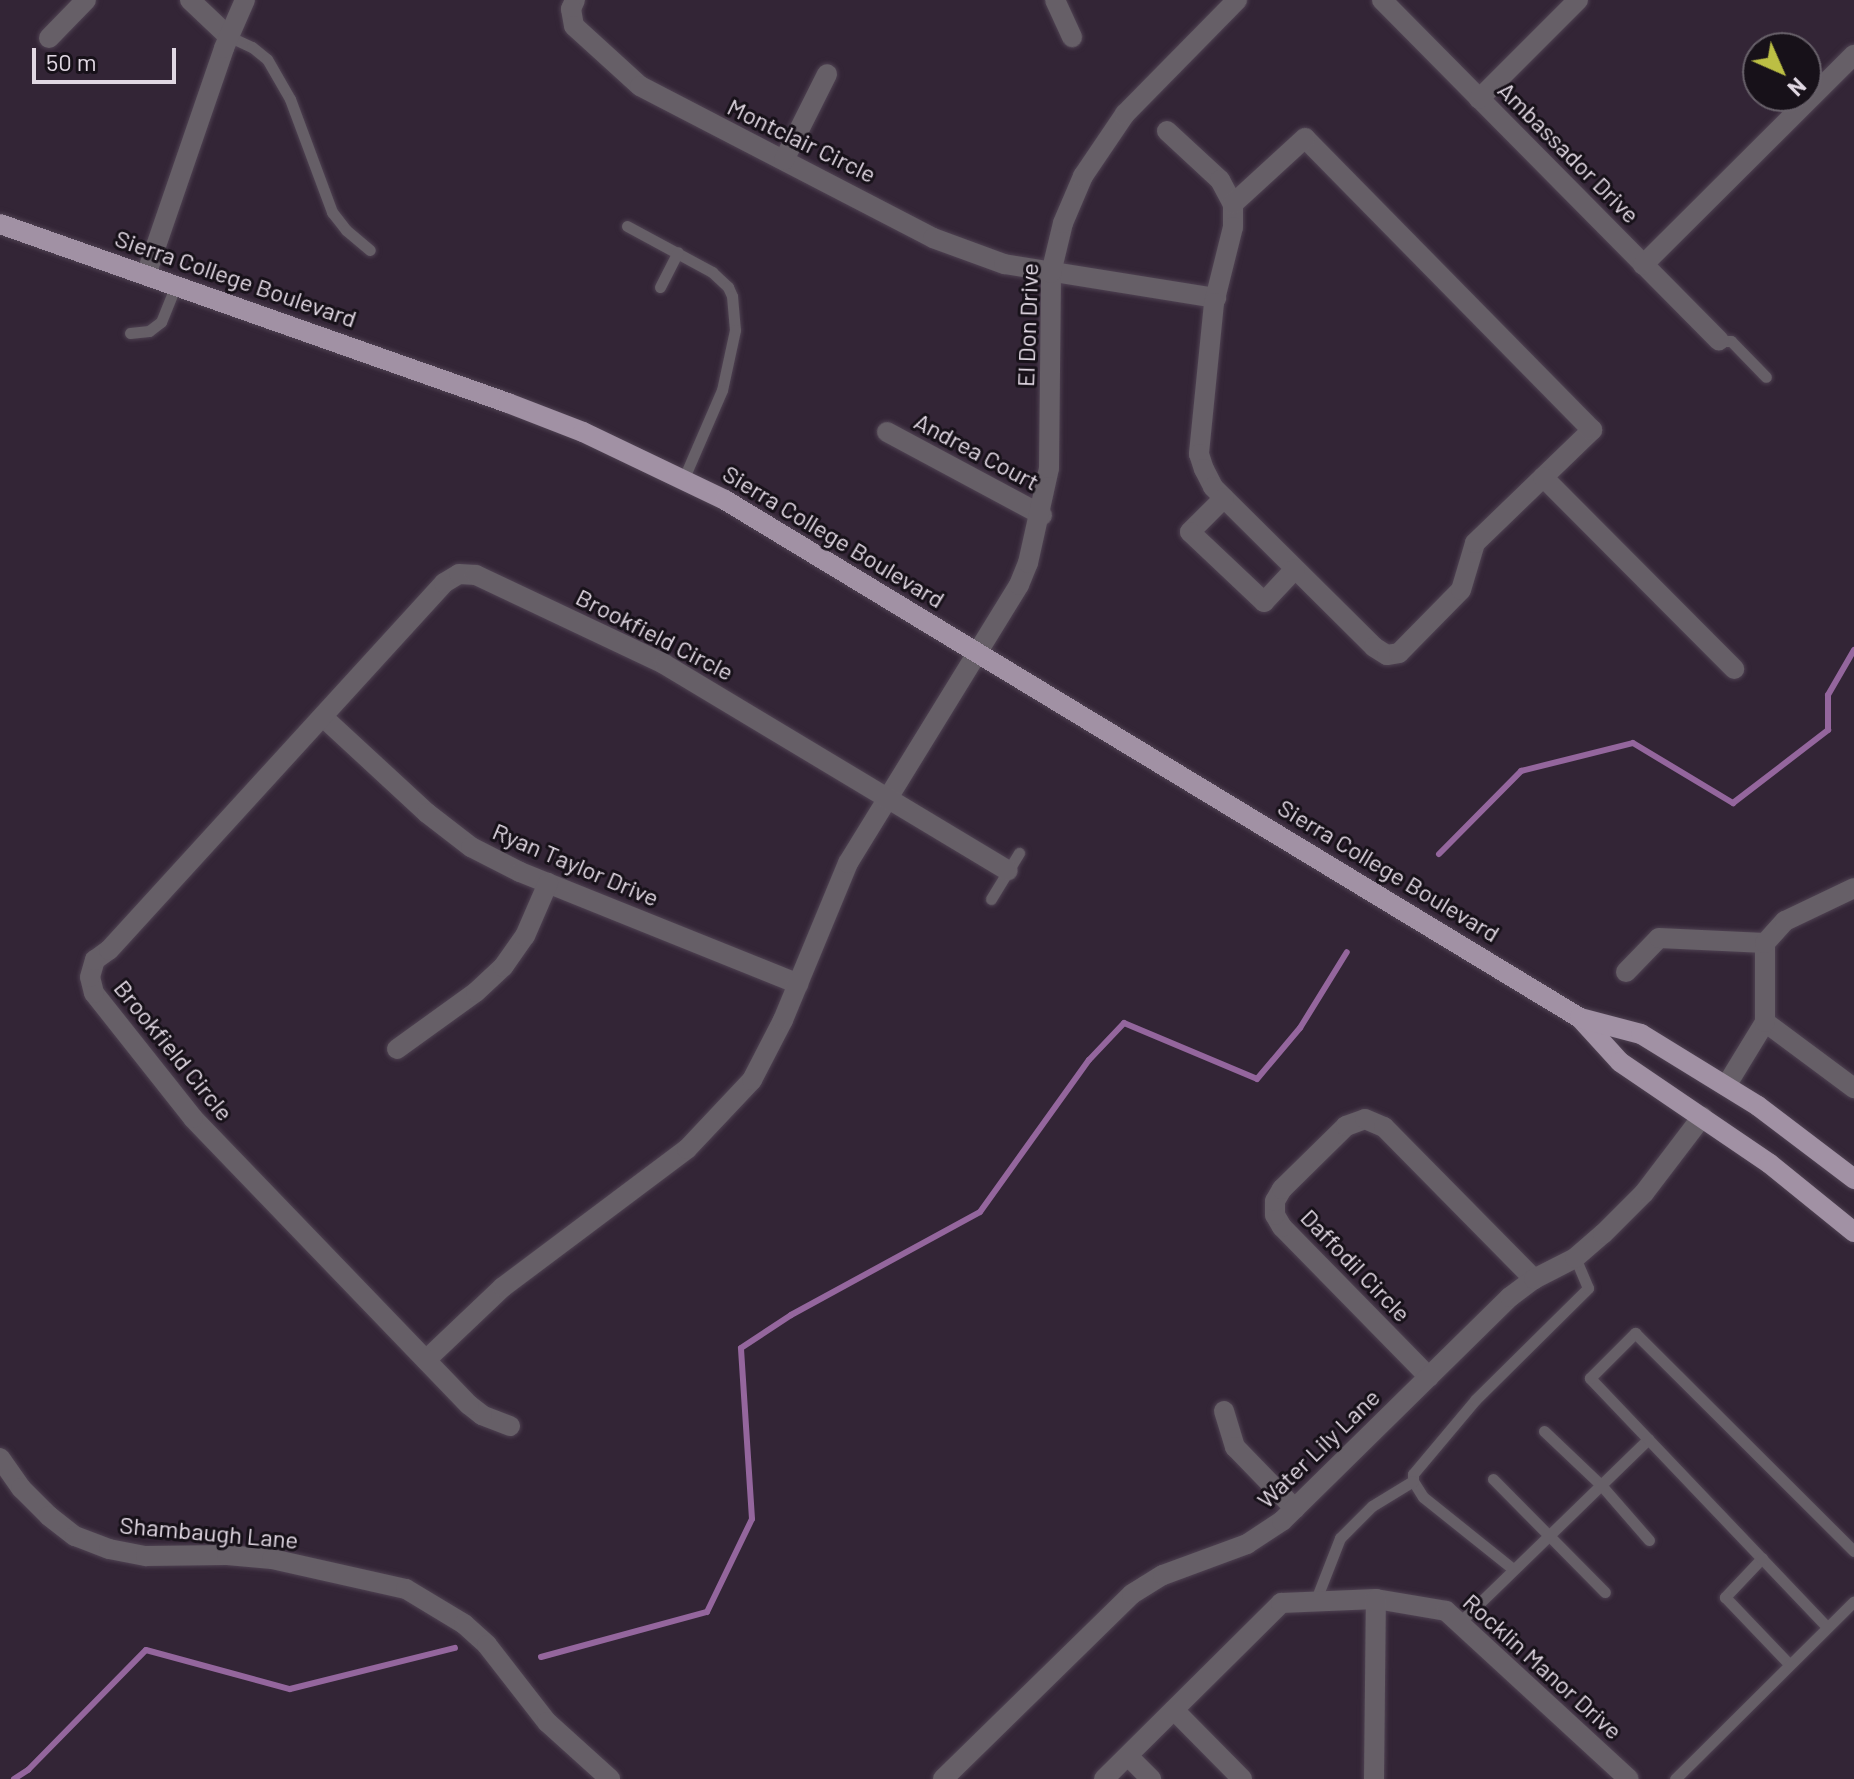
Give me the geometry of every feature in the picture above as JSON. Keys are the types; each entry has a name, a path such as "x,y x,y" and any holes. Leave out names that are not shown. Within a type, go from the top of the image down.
{"main road":[{"name":"Sierra College Boulevard","path":"0,224 508,403 684,478 794,538 1580,1018 1620,1062 1780,1171 1854,1232"},
{"name":"Sierra College Boulevard","path":"1580,1018 1641,1034 1794,1131 1854,1179"}],"street":[{"path":"49,38 86,0"},
{"path":"190,0 228,36"},
{"path":"146,275 228,36 245,0"},
{"name":"Montclair Circle","path":"575,0 571,9 574,26 640,86 956,249 1004,264 1051,273 1216,298"},
{"path":"1055,0 1072,37"},
{"name":"El Don Drive","path":"978,651 1019,585 1042,515 1050,445 1051,273 1063,223 1096,151 1144,93 1237,0"},
{"name":"Ambassador Drive","path":"1382,0 1719,341"},
{"path":"1479,99 1578,0"},
{"path":"1643,265 1854,55"},
{"path":"784,160 827,74"},
{"path":"1167,131 1220,180 1233,204 1233,227 1216,298 1199,454 1213,487 1374,647 1387,655 1399,653 1461,590 1475,543 1592,430 1305,138 1233,204"},
{"name":"Andrea Court","path":"887,432 1042,515"},
{"path":"1543,477 1734,669"},
{"path":"1224,498 1190,532 1264,602 1295,569"},
{"name":"Brookfield Circle","path":"510,1426 482,1415 193,1118 94,993 90,977 95,960 109,950 444,583 459,574 476,575 664,664 1008,871"},
{"path":"426,1360 503,1287 687,1149 752,1080 798,984 848,863 978,651"},
{"name":"Ryan Taylor Drive","path":"323,717 448,831 496,861 798,984"},
{"path":"397,1049 476,992 503,967 525,936 548,883"},
{"path":"1726,1086 1765,1022 1765,943 1785,921 1854,888"},
{"path":"1626,972 1659,938 1765,943"},
{"path":"1765,1022 1854,1088"},
{"name":"Water Lily Lane","path":"943,1779 1132,1594 1163,1575 1247,1544 1295,1509 1510,1297 1534,1279 1575,1258 1644,1193 1702,1117"},
{"name":"Daffodil Circle","path":"1429,1377 1282,1227 1275,1215 1275,1201 1282,1189 1346,1126 1365,1119 1384,1127 1534,1279"},
{"path":"1224,1411 1235,1447 1295,1509"},
{"name":"Shambaugh Lane","path":"0,1458 21,1488 49,1516 75,1536 109,1549 146,1556 227,1555 272,1559 406,1589 464,1624 487,1645 547,1722 610,1779"},
{"path":"1374,1779 1376,1599"},
{"name":"Rocklin Manor Drive","path":"1104,1779 1281,1603 1376,1599 1446,1611 1629,1779"},
{"path":"1174,1710 1242,1779"},
{"path":"1128,1756 1151,1779"}],"lane":[{"path":"228,36 252,47 267,59 290,99 332,212 346,230 370,250"},
{"path":"627,226 678,252 721,279 728,287 735,310 722,390 684,478"},
{"path":"660,287 678,252"},
{"path":"130,333 149,331 161,322 176,285"},
{"path":"1719,341 1731,341 1766,377"},
{"path":"991,899 1019,853"},
{"path":"1513,1569 1423,1497 1413,1481 1413,1474 1475,1400 1588,1288 1575,1258"},
{"path":"1827,1627 1590,1378 1635,1333 1854,1551"},
{"path":"1544,1431 1601,1485 1649,1540"},
{"path":"1459,1623 1648,1439"},
{"path":"1493,1479 1605,1592"},
{"path":"1315,1602 1340,1538 1372,1506 1413,1481"},
{"path":"1762,1558 1725,1597 1789,1664"},
{"path":"1675,1779 1854,1601"}],"waterway":[{"path":"1439,854 1521,771 1633,743 1733,803 1828,730 1828,695 1854,650"},
{"path":"541,1657 707,1612 752,1519 741,1348 791,1315 980,1212 1089,1060 1124,1023 1257,1079 1300,1028 1347,952"},
{"path":"14,1779 28,1770 146,1650 290,1689 455,1648"}]}
